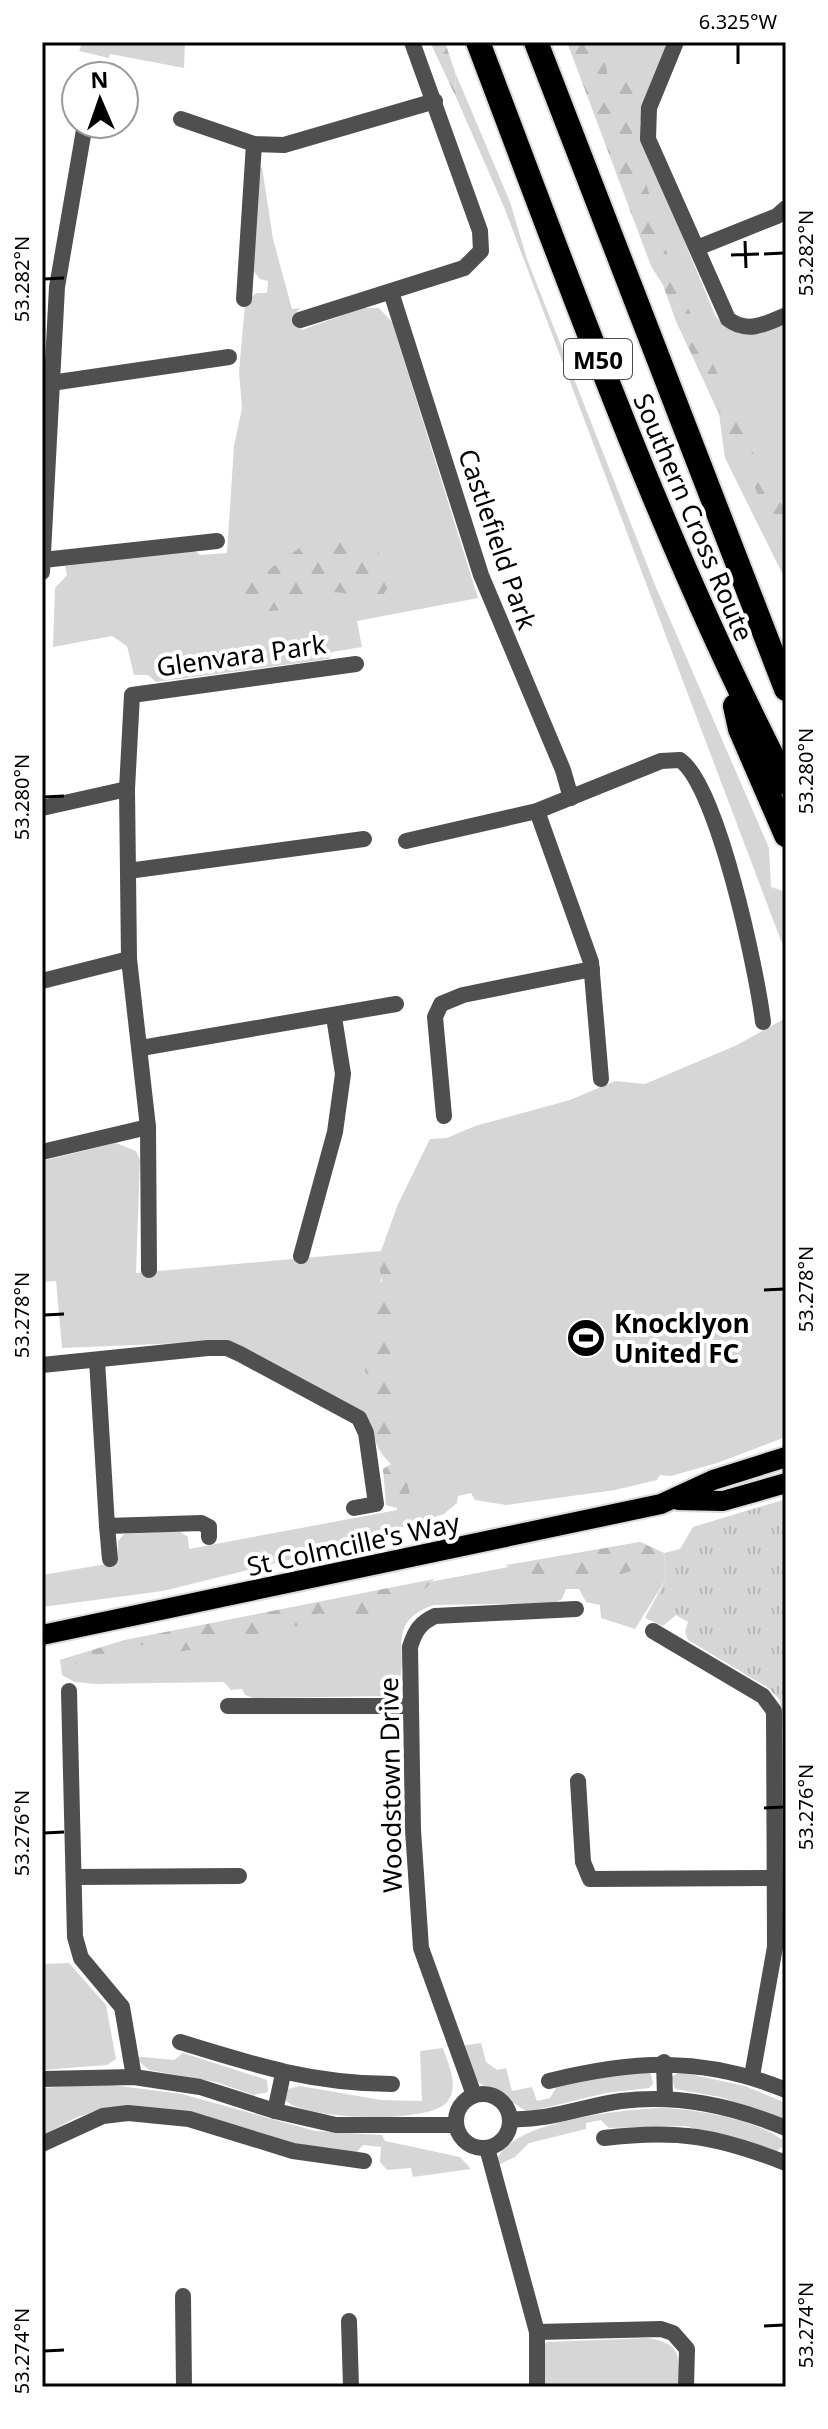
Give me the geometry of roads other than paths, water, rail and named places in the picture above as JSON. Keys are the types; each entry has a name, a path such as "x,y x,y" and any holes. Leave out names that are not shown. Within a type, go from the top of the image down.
{"highway":[{"name":"Southern Cross Route","path":"478,42 629,440 729,672 786,783"},
{"name":"Southern Cross Route","path":"536,42 786,689"},
{"name":"M50","path":"717,517 786,646"},
{"name":"M50","path":"729,672 740,729 786,835"}],"main road":[{"name":"St Colmcille's Way","path":"42,1635 539,1532 674,1500 713,1480 786,1457"},
{"name":"St Colmcille's Way","path":"674,1500 723,1501 786,1483"}],"street":[{"path":"300,320 464,268 481,251 480,231 412,42"},
{"path":"676,42 649,108 646,130 721,308 736,325 754,327 786,315"},
{"path":"181,119 254,144 298,142 435,101"},
{"path":"42,572 44,460 51,383 50,286 82,140"},
{"path":"244,299 254,144"},
{"path":"697,248 777,216 786,208"},
{"name":"Castlefield Park","path":"391,292 481,575 563,770 571,798"},
{"path":"51,383 229,357"},
{"path":"43,560 217,541"},
{"name":"Glenvara Park","path":"149,1270 148,1127 129,959 127,789 132,695 356,664"},
{"path":"406,841 537,811 661,761 680,760 698,778 747,925 763,1022"},
{"path":"42,808 127,789"},
{"path":"537,811 592,969 601,1079"},
{"path":"128,871 364,839"},
{"path":"42,981 129,959"},
{"path":"444,1116 435,1017 441,1004 463,995 592,969"},
{"path":"141,1048 396,1004"},
{"path":"301,1256 323,1185 343,1074 334,1017"},
{"path":"42,1152 148,1127"},
{"path":"42,1365 227,1348 339,1404 359,1418 371,1462 376,1504 354,1508"},
{"path":"97,1360 110,1559"},
{"path":"107,1526 201,1523 209,1527 209,1537"},
{"name":"Woodstown Drive","path":"474,2095 421,1948 415,1877 410,1647 414,1632 423,1622 448,1614 576,1609"},
{"path":"653,1631 763,1696 774,1711 775,1947 752,2076"},
{"path":"69,1691 75,1937 81,1958 122,2007 134,2077"},
{"path":"228,1706 411,1706"},
{"path":"578,1781 583,1862 590,1879 774,1878"},
{"path":"75,1877 239,1876"},
{"path":"180,2042 283,2074 340,2084 392,2084"},
{"path":"664,2062 665,2097"},
{"path":"549,2081 635,2064 664,2062 752,2076 786,2090"},
{"path":"275,2111 283,2074"},
{"path":"42,2079 134,2077 200,2087 275,2111 336,2125 456,2125"},
{"path":"474,2095 498,2098 511,2119 507,2135 487,2148 470,2145 456,2125 460,2107 474,2095"},
{"path":"511,2119 533,2120 619,2101 665,2097 715,2104 786,2128"},
{"path":"42,2144 103,2116 128,2113 189,2119 293,2151 364,2161"},
{"path":"604,2138 679,2132 748,2148 786,2163"},
{"path":"487,2148 537,2332 537,2387"},
{"path":"183,2296 184,2387"},
{"path":"349,2321 351,2387"},
{"path":"537,2332 661,2329 673,2333 687,2349 686,2387"}],"place":[{"name":"Knocklyon United FC","path":"586,1338"}]}
